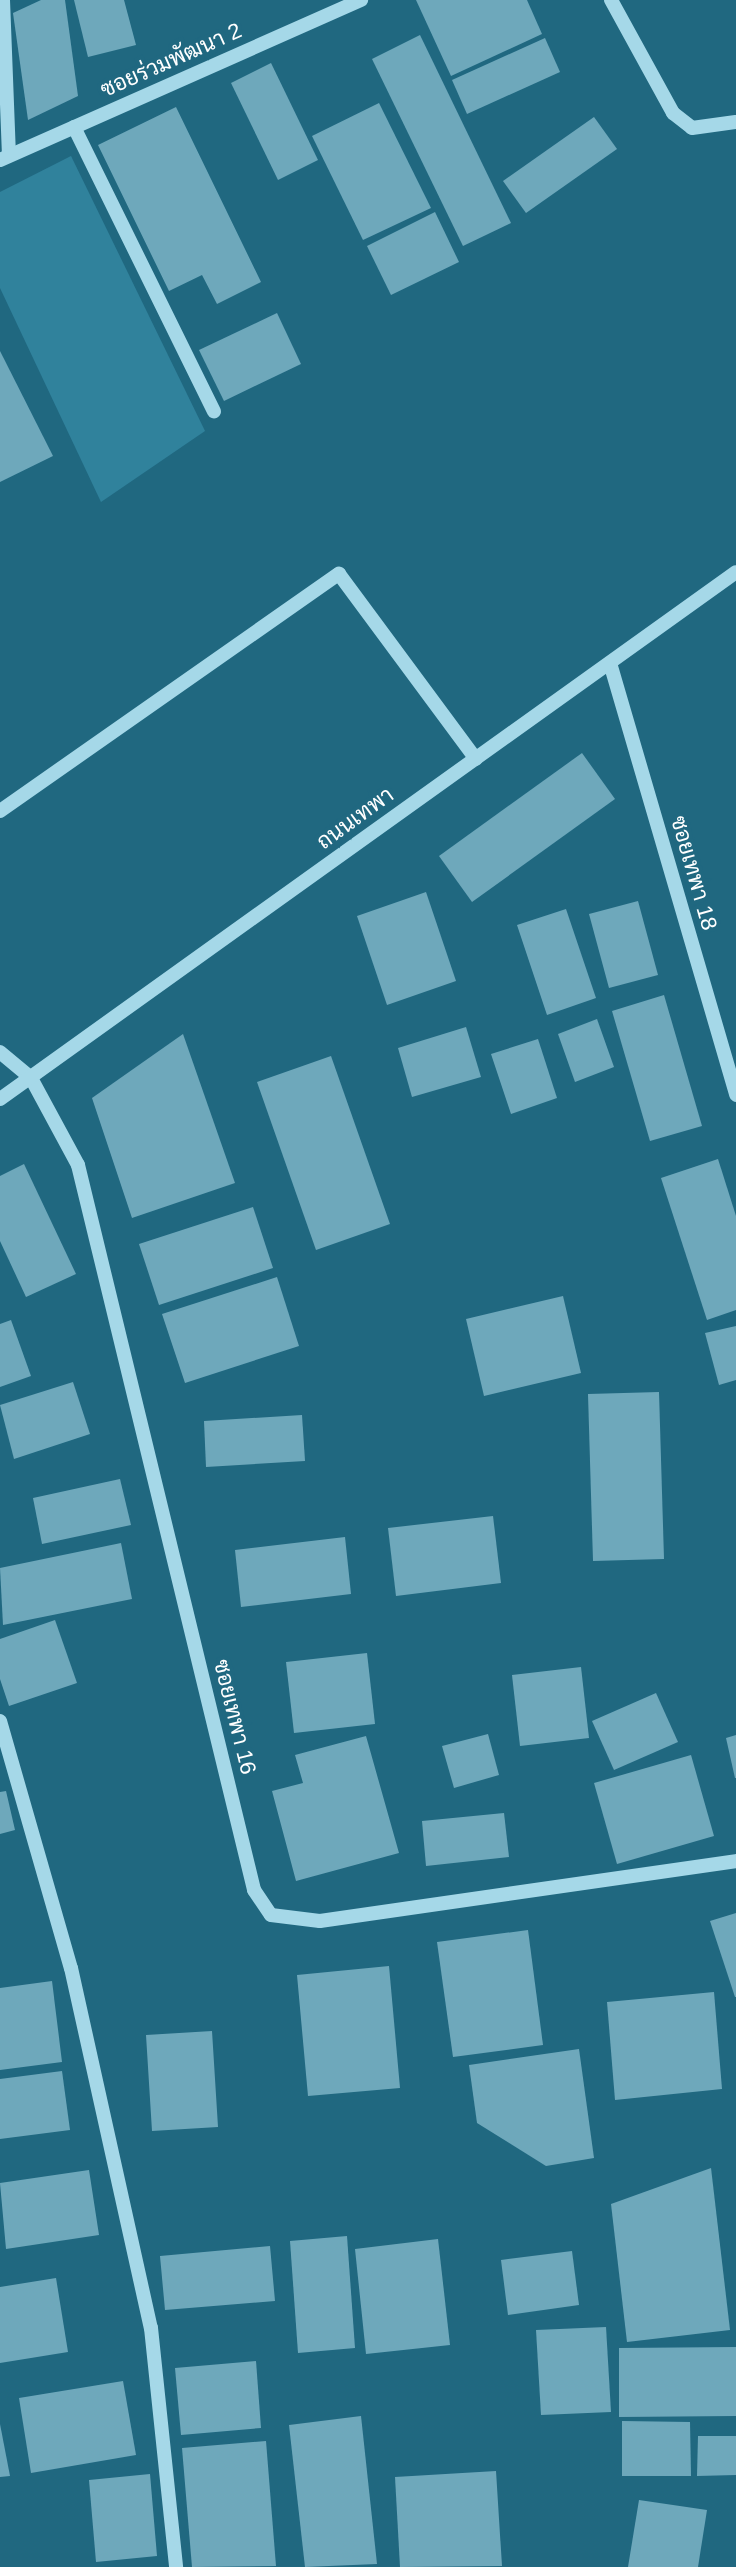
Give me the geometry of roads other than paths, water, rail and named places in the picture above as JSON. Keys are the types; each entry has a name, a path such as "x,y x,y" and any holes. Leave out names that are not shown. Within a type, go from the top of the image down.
{"street":[{"path":"3,0 5,158"},
{"name":"ซอยร่วมพัฒนา 2","path":"5,158 361,0"},
{"path":"611,0 673,113 692,128 736,122"},
{"path":"74,127 214,411"},
{"name":"ถนนเทพา","path":"0,1099 736,572"},
{"path":"0,811 339,574 476,759"},
{"name":"ซอยเทพา 18","path":"610,663 736,1095"},
{"path":"0,1052 31,1078"},
{"name":"ซอยเทพา 16","path":"31,1078 78,1165 254,1890 271,1915 320,1921 736,1861"},
{"path":"0,1721 71,1968 151,2328 176,2567"}]}
